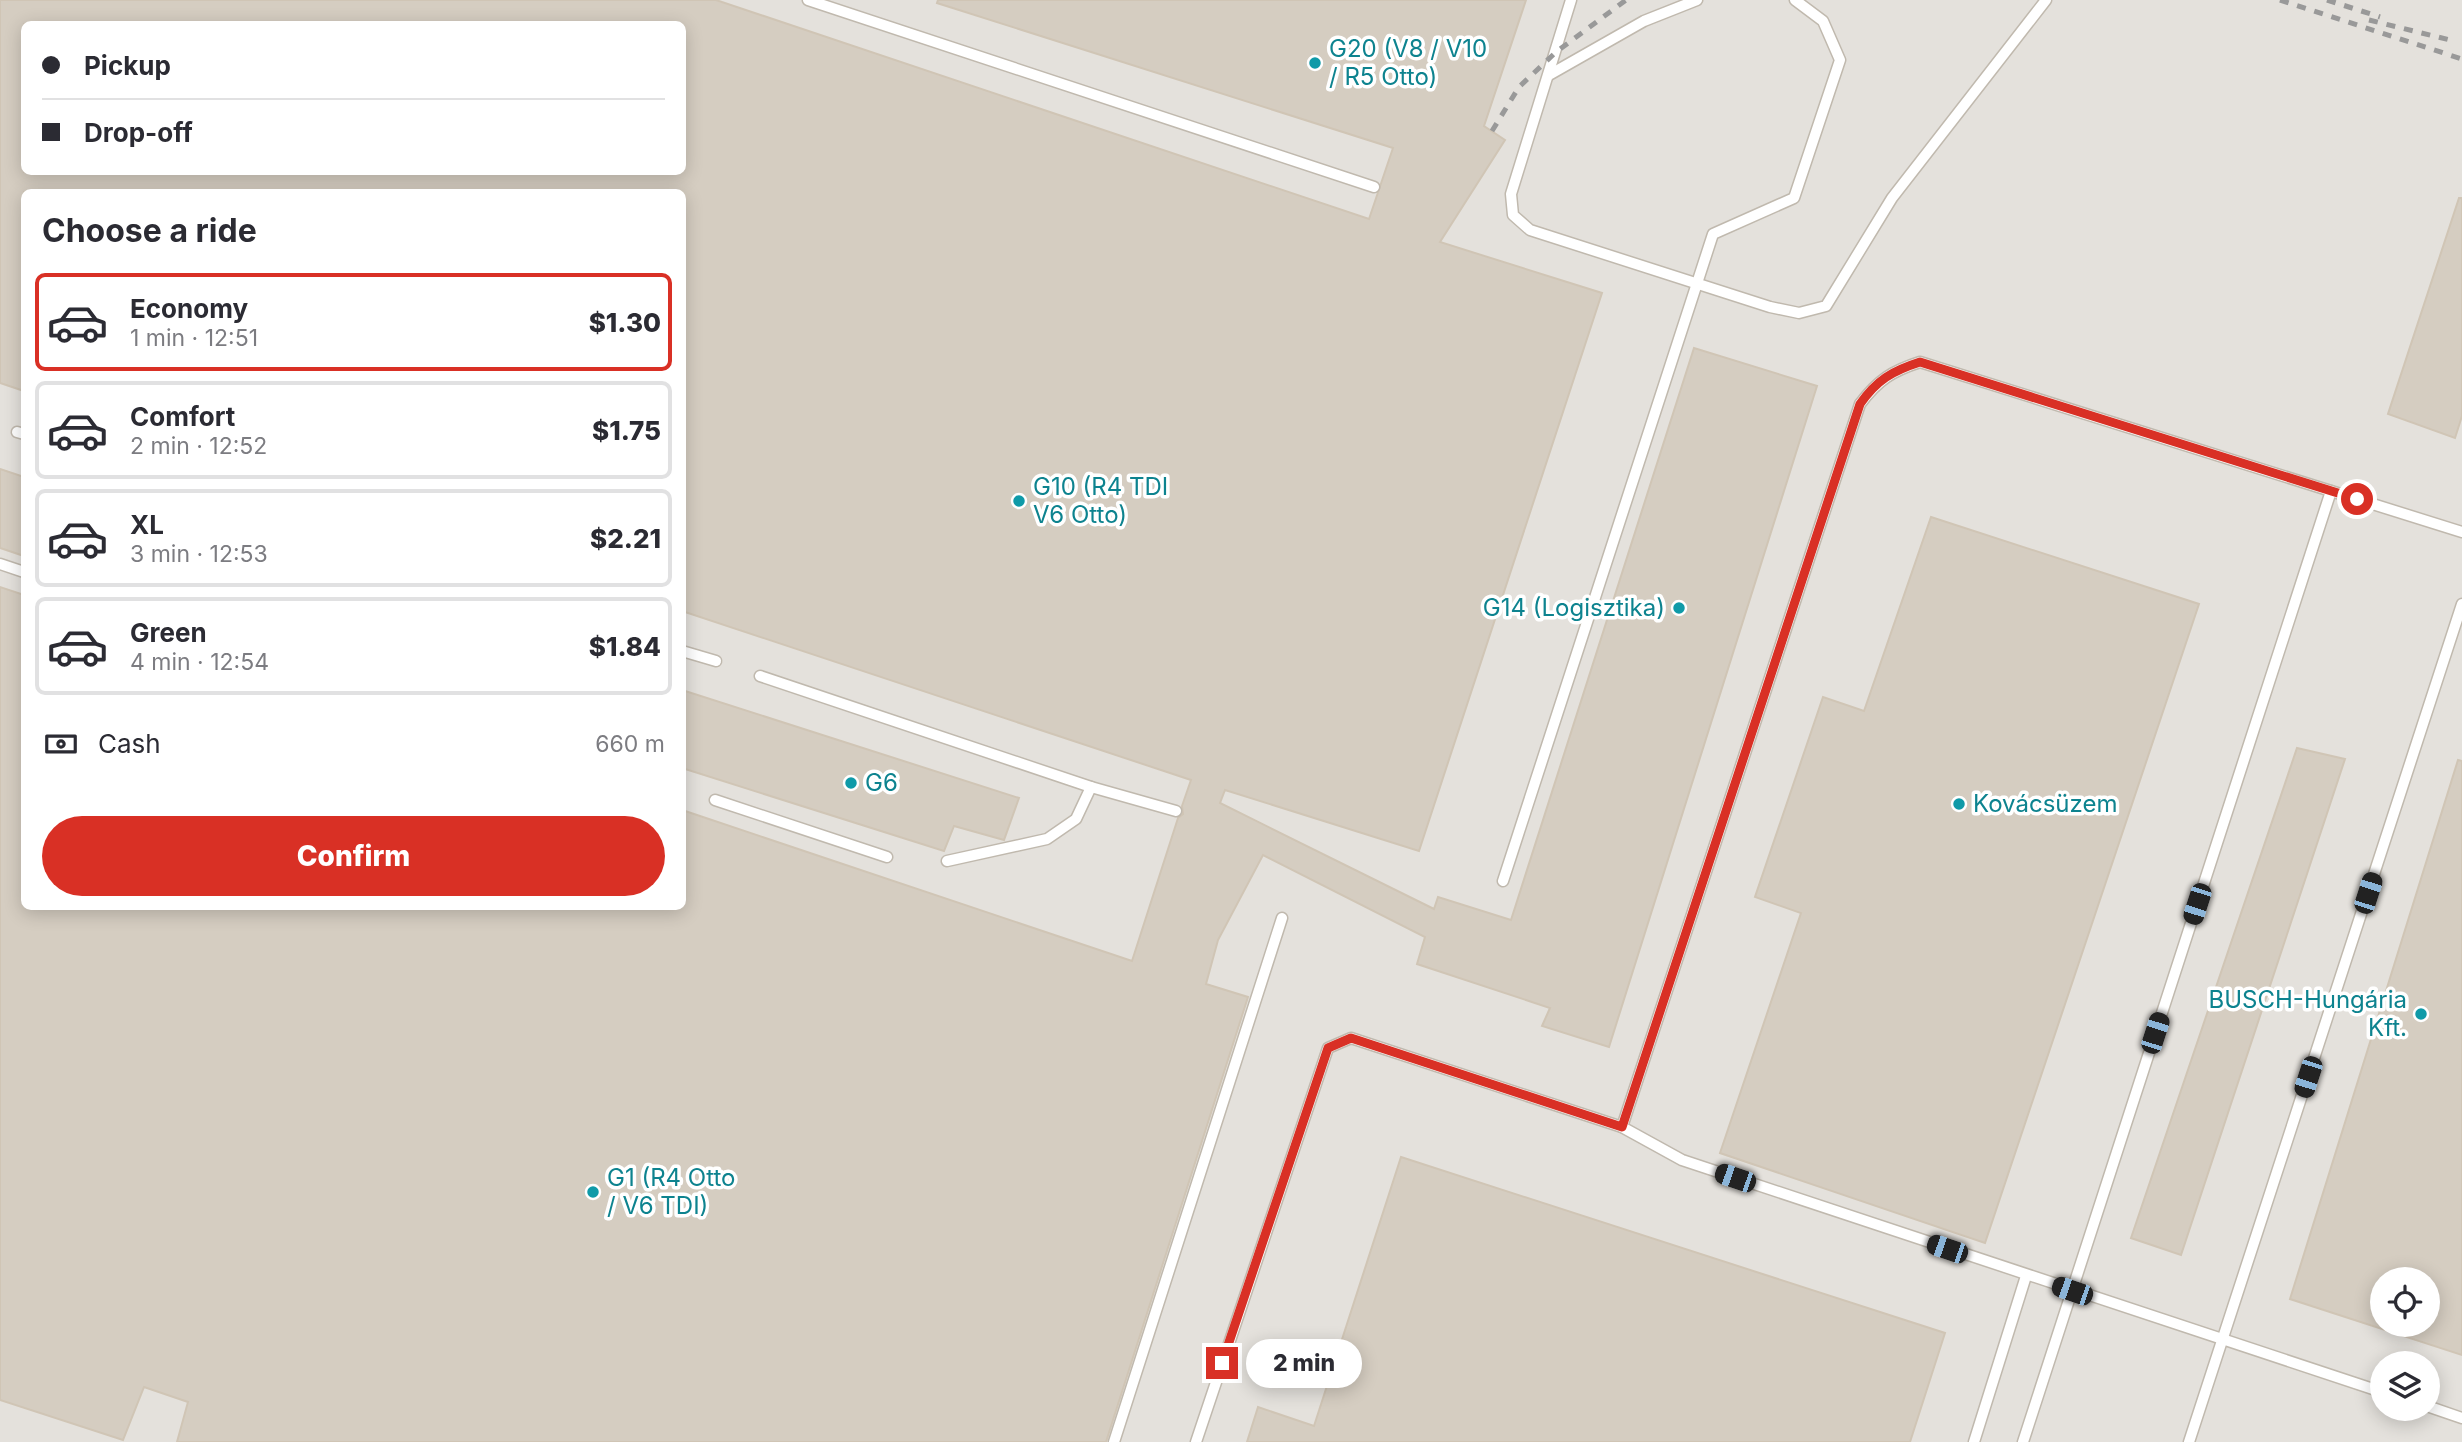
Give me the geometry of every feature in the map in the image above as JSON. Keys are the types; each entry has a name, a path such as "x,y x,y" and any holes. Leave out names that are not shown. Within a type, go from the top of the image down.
{"lane":[{"path":"808,0 1374,187"},
{"path":"1571,0 1511,194 1513,215 1530,230 1770,307 1799,313 1826,306 1892,198 2046,0"},
{"path":"1549,75 1644,21 1697,0"},
{"path":"1503,881 1713,234 1794,198 1840,60 1823,21 1795,0"},
{"path":"1622,1127 1860,404 1876,382 1895,370 1920,362 2462,532"},
{"path":"2023,1442 2331,491"},
{"path":"0,564 21,571"},
{"path":"2189,1442 2462,604"},
{"path":"686,652 716,661"},
{"path":"760,676 1091,787 1176,811"},
{"path":"947,861 1047,839 1076,819 1091,787"},
{"path":"715,800 887,857"},
{"path":"1114,1442 1282,919"},
{"path":"1196,1442 1328,1048 1351,1038 1622,1127 1682,1160 2370,1388"},
{"path":"1974,1442 2026,1276"},
{"path":"2440,1410 2462,1418"}],"shaded area":[{"path":"0,0 2462,0 2462,1442 0,1442"}],"building":[{"path":"0,0 716,0 1369,219 1393,148 937,3 938,0 1526,0 1484,126 1505,140 1440,242 1602,293 1419,851 1225,790 1220,803 1434,909 1438,897 1511,920 1694,348 1817,386 1609,1047 1542,1026 1550,1008 1417,964 1425,937 1263,855 1218,940 1206,984 1248,997 1106,1442 177,1442 188,1402 144,1387 123,1440 0,1400 0,587 21,594 21,910 686,910 686,811 1132,961 1178,818 1183,814 1182,806 1191,780 686,612 686,189 21,189 21,390 0,383"},
{"path":"2459,198 2462,198 2462,416 2455,438 2388,414"},
{"path":"0,469 21,476 21,555 0,548"},
{"name":"Kovácsüzem","path":"1931,517 2199,604 1985,1243 1720,1153 1801,913 1755,897 1823,697 1864,711"},
{"name":"G6","path":"686,691 1019,798 1004,840 954,826 944,851 686,769"},
{"path":"2297,748 2345,759 2181,1255 2131,1238"},
{"name":"BUSCH-Hungária Kft.","path":"2458,760 2462,761 2462,1355 2407,1337 2440,1337 2440,1267 2370,1267 2370,1325 2290,1299"},
{"path":"1401,1157 1945,1333 1910,1442 1247,1442 1258,1407 1314,1426"}],"railway":[{"path":"1492,131 1519,87 1556,52 1626,0"},
{"path":"2280,0 2462,59"},
{"path":"2327,0 2380,17"},
{"path":"2369,20 2454,41"}],"place":[{"name":"G20 (V8 / V10 / R5 Otto)","path":"1315,63"},
{"name":"G10 (R4 TDI V6 Otto)","path":"1019,501"},
{"name":"G14 (Logisztika)","path":"1679,608"},
{"name":"G6","path":"851,783"},
{"name":"Kovácsüzem","path":"1959,804"},
{"name":"BUSCH-Hungária Kft.","path":"2421,1014"},
{"name":"G1 (R4 Otto / V6 TDI)","path":"593,1192"}],"route":[{"path":"1222,1363 1328,1048 1351,1038 1622,1127 1860,404 1876,382 1895,370 1920,362 2357,499"}]}
